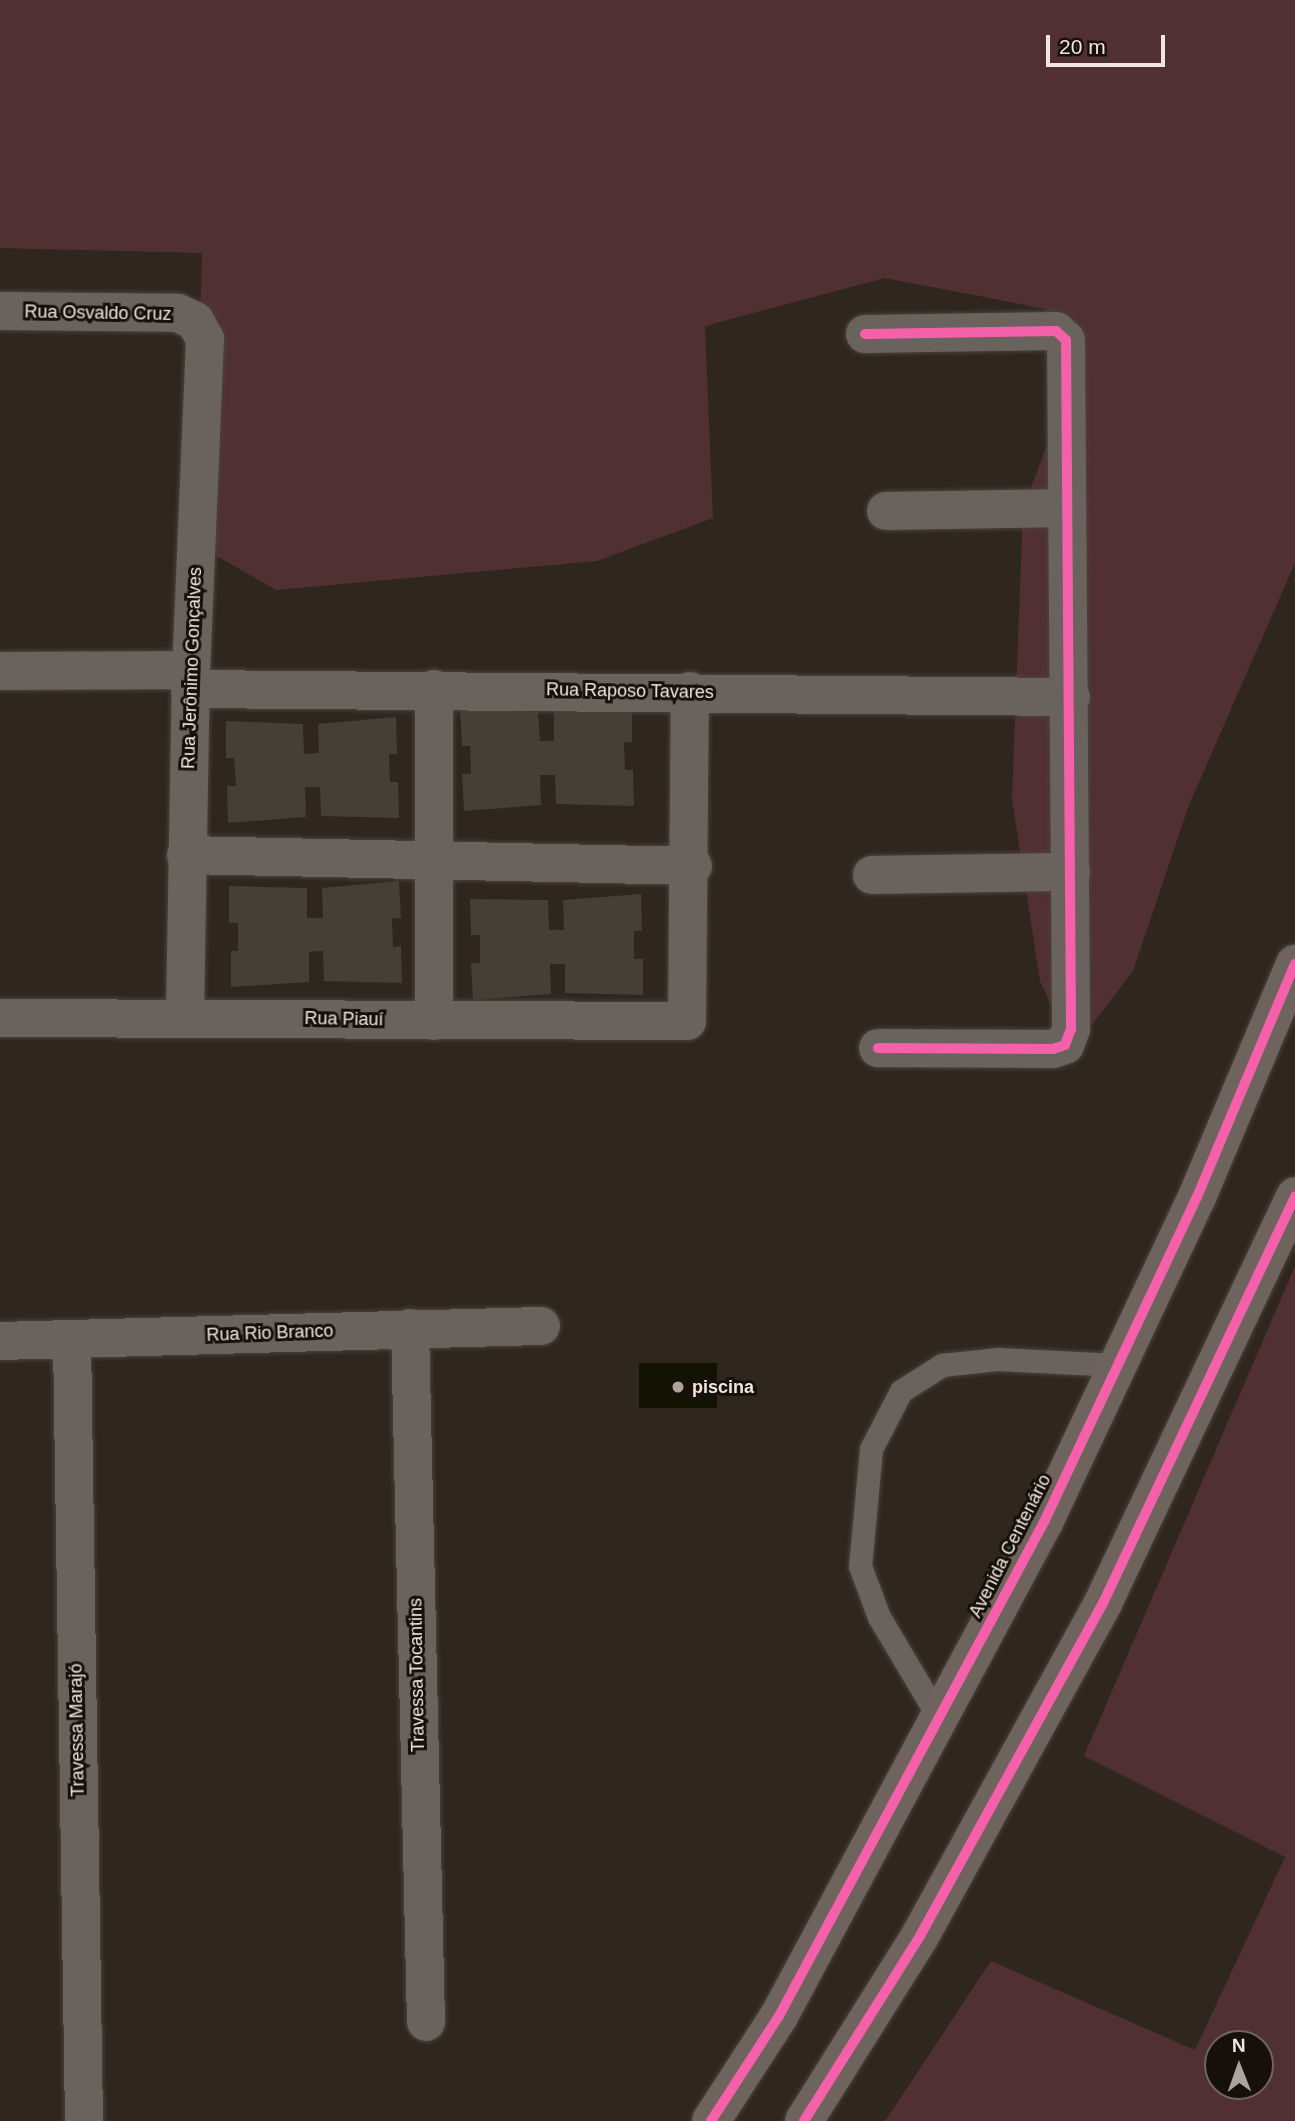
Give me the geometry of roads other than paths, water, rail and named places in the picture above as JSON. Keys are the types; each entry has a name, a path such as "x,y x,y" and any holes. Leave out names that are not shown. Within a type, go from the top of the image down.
{"main road":[{"name":"Avenida Centenário","path":"711,2121 779,2016 1044,1522 1231,1120 1295,964"},
{"path":"804,2121 920,1936 1103,1603 1295,1196"}],"street":[{"name":"Rua Osvaldo Cruz","path":"0,311 178,313 195,321"},
{"name":"Rua Jerônimo Gonçalves","path":"185,1017 190,679 205,339 195,321"},
{"path":"865,334 1064,334 1071,697 1071,1029 1065,1045 1053,1049 878,1048"},
{"path":"886,512 1067,508"},
{"name":"Rua Raposo Tavares","path":"0,671 434,689 1071,697"},
{"path":"434,689 434,1021"},
{"path":"186,855 693,866 690,691"},
{"name":"Rua Piauí","path":"0,1018 687,1021 693,866"},
{"path":"872,875 1071,872"},
{"name":"Rua Rio Branco","path":"0,1341 541,1326"},
{"name":"Travessa Tocantins","path":"410,1328 426,2022"},
{"name":"Travessa Marajó","path":"72,1340 84,2121"}],"lane":[{"path":"939,1718 879,1618 860,1566 862,1511 877,1437 901,1391 942,1365 997,1359 1118,1365"}],"place":[{"name":"piscina","path":"678,1387"}]}
